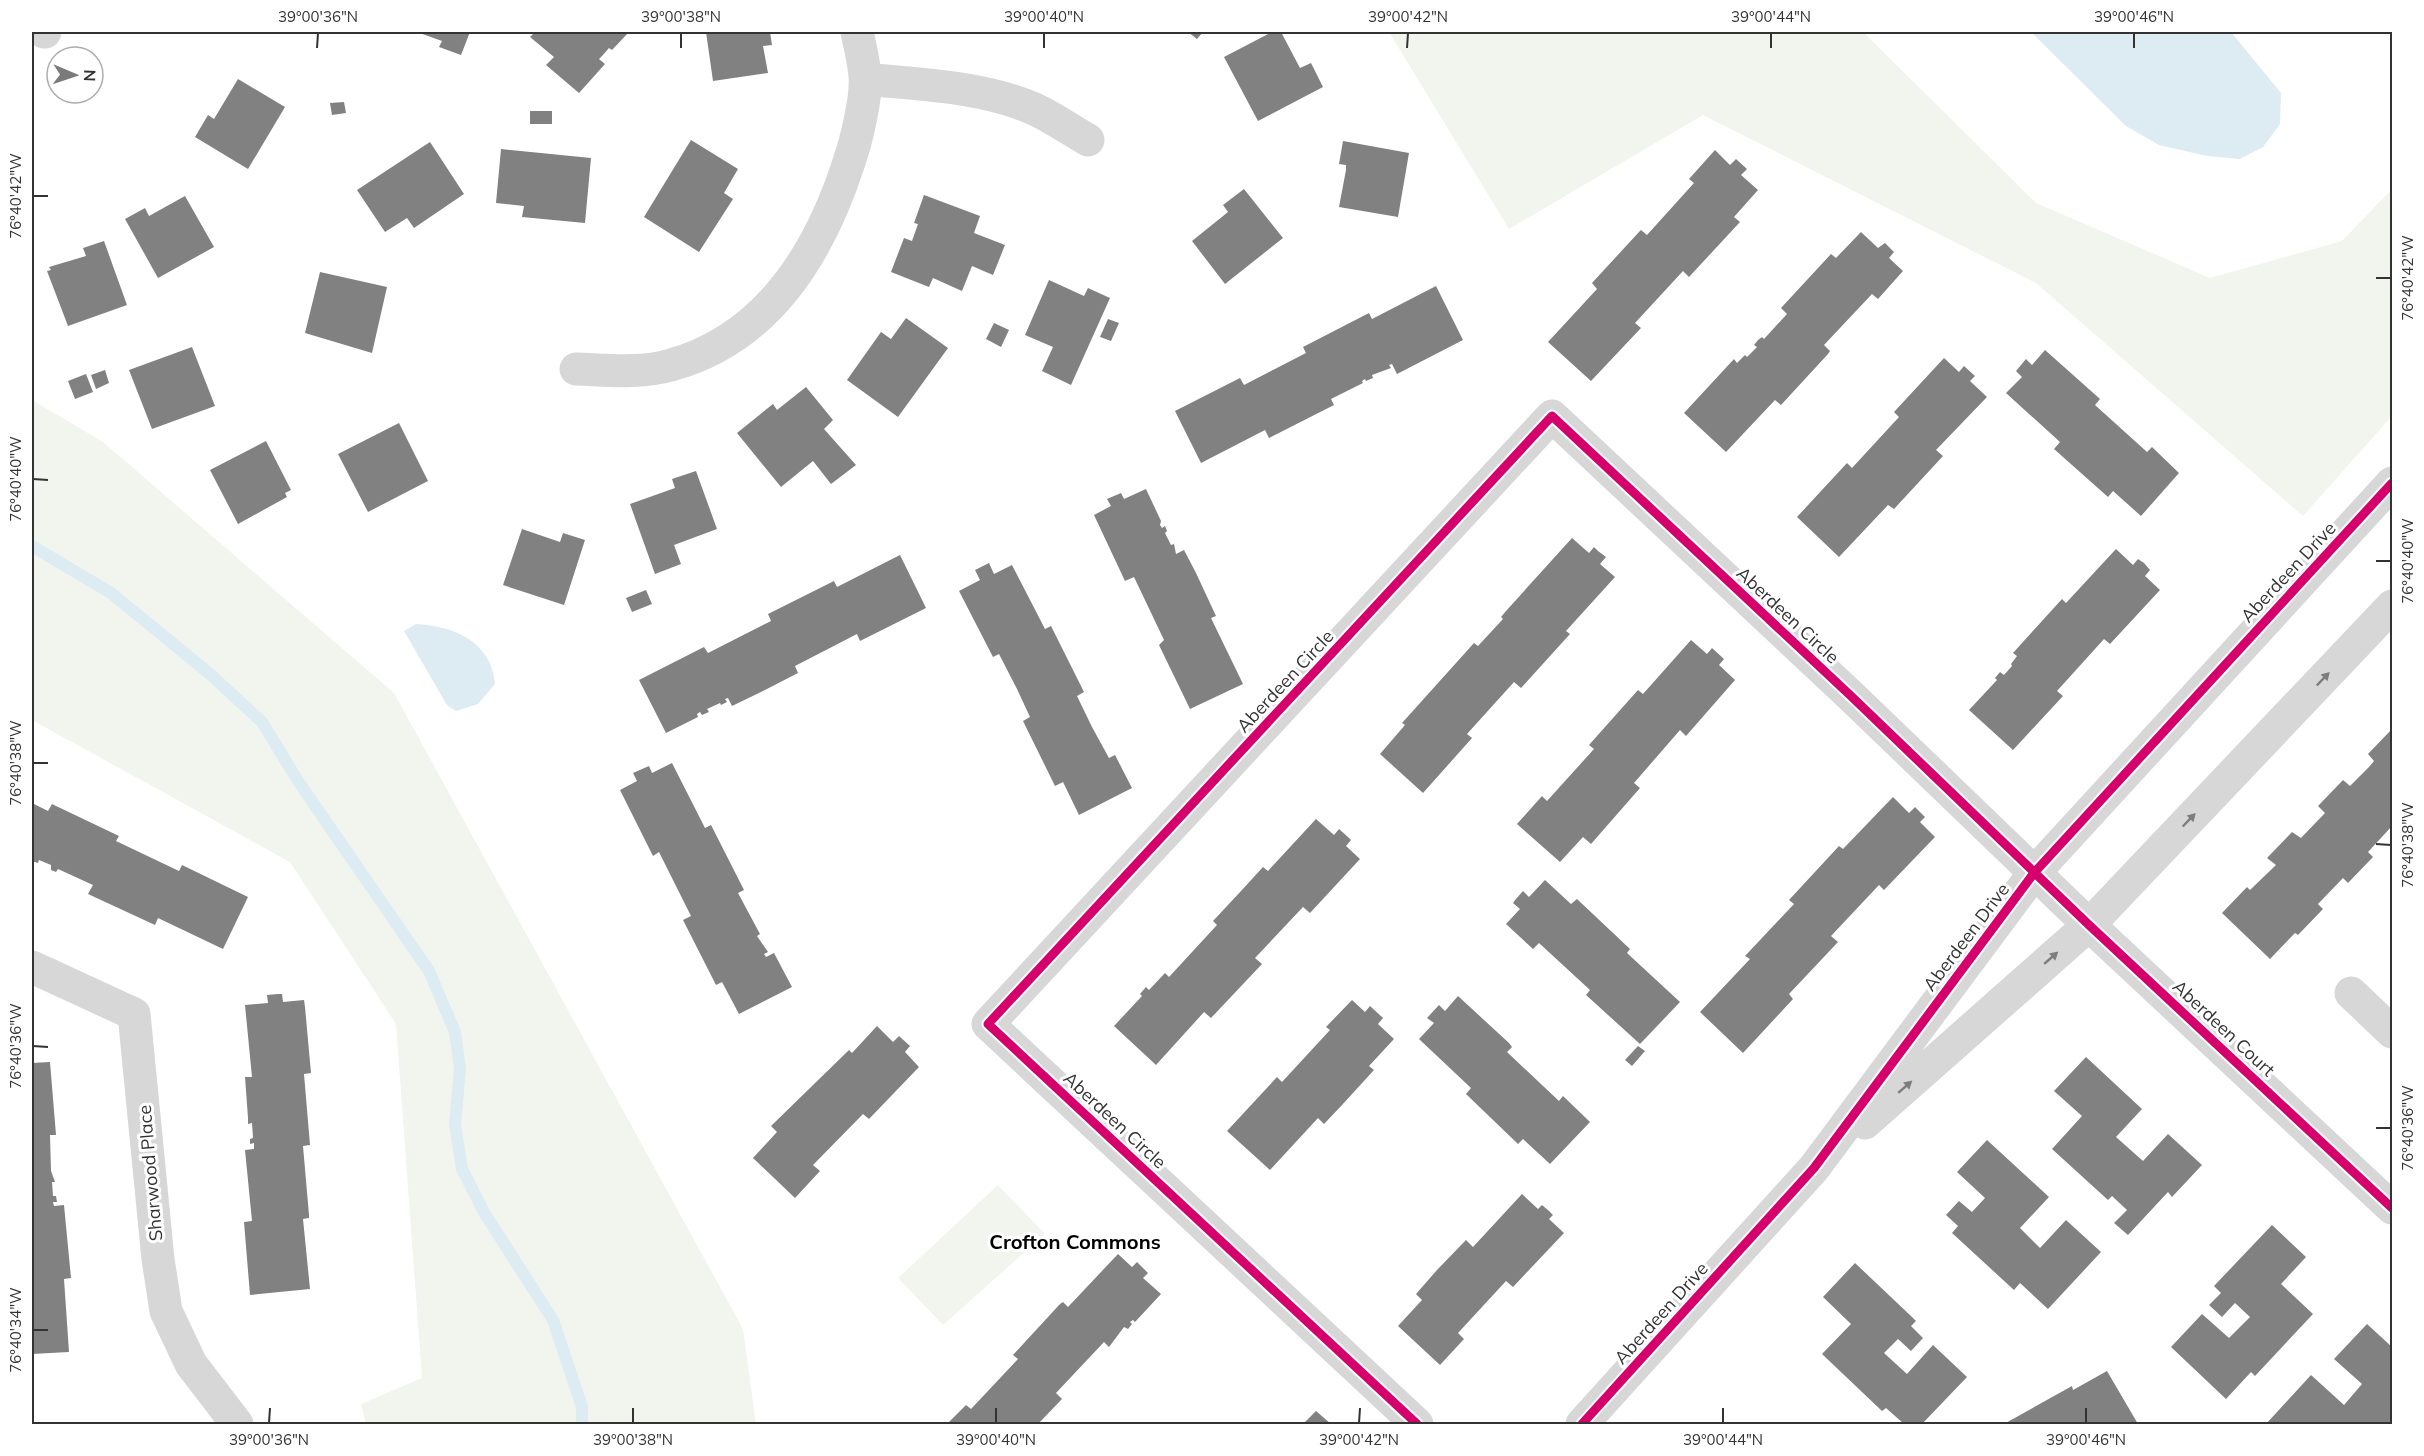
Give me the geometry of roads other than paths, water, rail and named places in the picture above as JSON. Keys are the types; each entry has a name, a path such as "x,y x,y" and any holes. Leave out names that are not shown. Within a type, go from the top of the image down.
{"street":[{"path":"576,369 634,371 680,362 707,352 747,328 783,294 809,255 837,199 856,139 866,78 857,32"},
{"path":"866,78 969,90 1002,97 1034,109 1088,140"},
{"name":"Aberdeen Circle","path":"1417,1425 988,1024 1552,416 1843,688 2034,873"},
{"name":"Aberdeen Drive","path":"1582,1425 1814,1168 2034,873 2392,483"},
{"name":"Aberdeen Drive","path":"1814,1168 2089,925 2392,606"},
{"name":"Aberdeen Court","path":"2034,873 2392,1208"},
{"name":"Sharwood Place","path":"32,967 134,1014 158,1259 166,1311 191,1364 237,1425"},
{"path":"2351,993 2392,1032"}],"waterway":[{"path":"32,546 111,593 210,674 262,722 298,781 429,971 455,1032 460,1069 455,1124 462,1169 485,1214 553,1320 582,1407 582,1424"}],"district":[{"name":"Crofton Commons","path":"1075,1241"}]}
